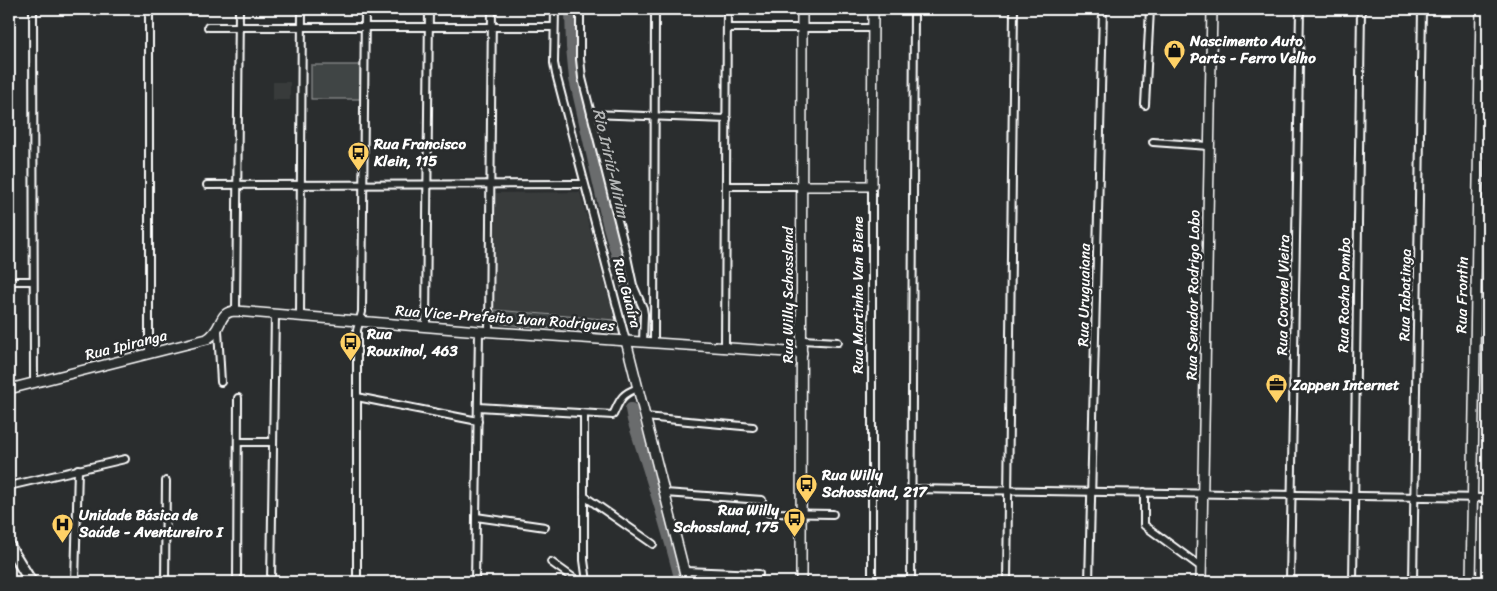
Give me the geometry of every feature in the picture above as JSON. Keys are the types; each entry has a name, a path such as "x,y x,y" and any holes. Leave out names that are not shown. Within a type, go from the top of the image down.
{"main road":[{"path":"9,546 32,582"}],"street":[{"path":"33,9 34,382"},
{"path":"149,9 149,354"},
{"path":"236,310 239,9"},
{"path":"300,316 302,9"},
{"path":"357,582 357,330 362,312 365,9"},
{"path":"426,326 429,9"},
{"path":"489,331 492,9"},
{"name":"Rua Guaíra","path":"555,9 554,63 556,74 688,582"},
{"path":"580,9 580,70 624,243 632,285 643,308 643,342"},
{"path":"654,343 655,9"},
{"path":"725,347 728,9"},
{"name":"Rua Willy Schossland","path":"802,9 802,582"},
{"name":"Rua Martinho Van Biene","path":"872,582 873,9"},
{"path":"911,582 914,9"},
{"path":"1007,582 1014,9"},
{"name":"Rua Uruguaiana","path":"1089,582 1103,9"},
{"path":"1145,105 1150,9"},
{"name":"Rua Senador Rodrigo Lobo","path":"1201,582 1212,9"},
{"name":"Rua Coronel Vieira","path":"1290,582 1300,9"},
{"name":"Rua Rocha Pombo","path":"1353,582 1361,9"},
{"name":"Rua Tabatinga","path":"1413,582 1422,9"},
{"name":"Rua Frontin","path":"1471,582 1481,9"},
{"path":"208,27 554,27"},
{"path":"727,28 873,28"},
{"path":"591,114 727,119"},
{"path":"1153,142 1209,146"},
{"path":"208,185 584,184"},
{"path":"726,186 872,186"},
{"path":"9,281 33,281"},
{"name":"Rua Ipiranga","path":"9,388 208,339 218,330 224,315 227,312 236,310"},
{"name":"Rua Vice-Prefeito Ivan Rodrigues","path":"236,310 489,331 802,353"},
{"path":"271,582 275,314"},
{"path":"218,330 221,382"},
{"path":"475,582 479,330"},
{"path":"802,340 838,342"},
{"path":"478,407 613,415 624,395 638,388"},
{"path":"237,582 238,398"},
{"path":"357,398 478,421"},
{"path":"584,414 584,560 587,582"},
{"path":"645,417 754,426"},
{"path":"238,442 273,442"},
{"path":"9,486 125,459"},
{"path":"75,582 78,470"},
{"path":"165,582 166,481"},
{"path":"912,488 1488,498"},
{"path":"1144,492 1144,525 1201,566"},
{"path":"665,493 762,500"},
{"path":"584,496 653,544"},
{"path":"769,513 832,514"},
{"path":"476,517 545,527"},
{"path":"551,562 579,582"},
{"path":"685,571 758,574"}],"shaded area":[{"path":"311,65 360,65 360,99 311,99"},
{"path":"273,82 290,82 290,100 273,100"},
{"path":"580,192 615,320 495,310 495,193"},
{"path":"495,310 615,320 615,324 609,334 502,324 495,319"}],"waterway":[{"name":"Rio Iririú-Mirim","path":"571,9 575,79 608,223 627,289 634,305 635,321"},
{"name":"Rio Iririú-Mirim","path":"631,409 665,521 681,582"}],"place":[{"name":"Nascimento Auto Parts - Ferro Velho","path":"1174,69"},
{"name":"Rua Francisco Klein, 115","path":"358,172"},
{"name":"Rua Rouxinol, 463","path":"351,362"},
{"name":"Zappen Internet","path":"1276,404"},
{"name":"Rua Willy Schossland, 217","path":"806,503"},
{"name":"Rua Willy Schossland, 175","path":"795,538"},
{"name":"Unidade Básica de Saúde - Aventureiro I","path":"63,543"}]}
